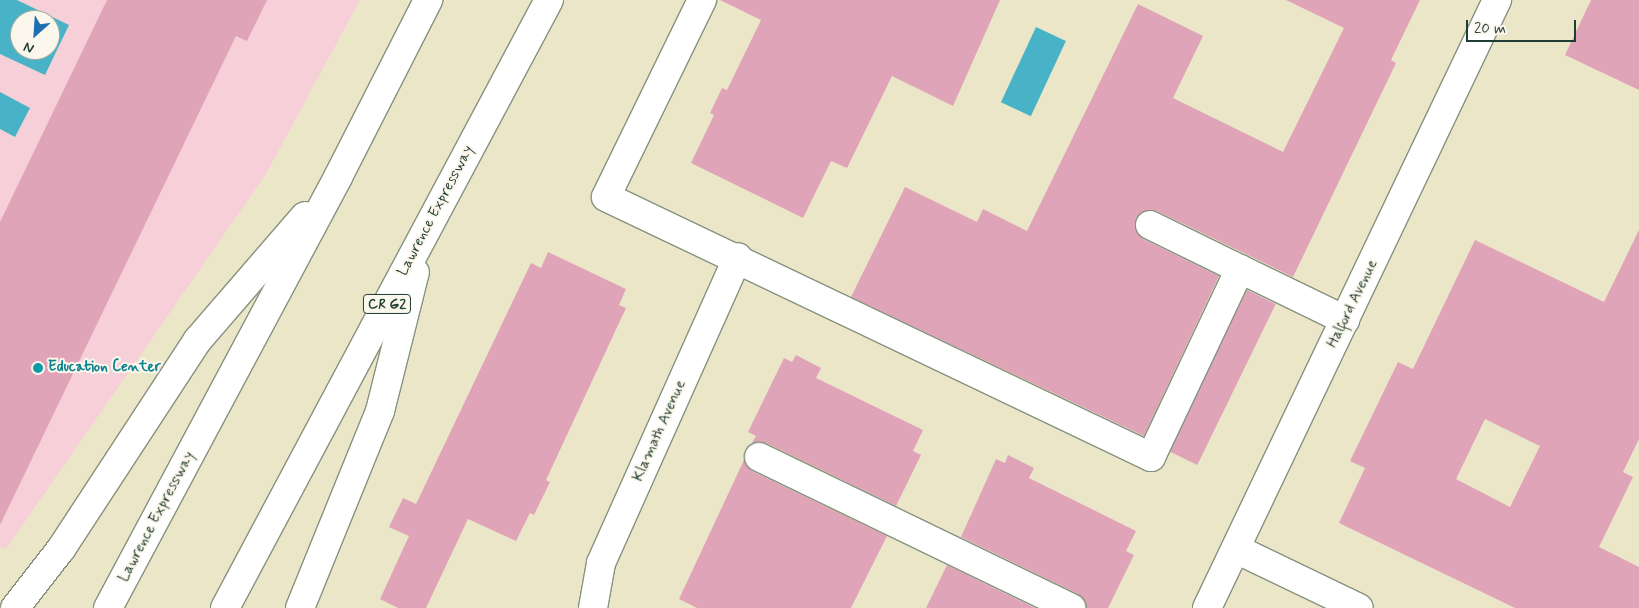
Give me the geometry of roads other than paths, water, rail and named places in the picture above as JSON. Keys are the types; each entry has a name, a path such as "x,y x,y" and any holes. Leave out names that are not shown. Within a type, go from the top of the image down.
{"main road":[{"name":"Lawrence Expressway","path":"225,608 549,0"},
{"path":"702,0 606,197 738,257 1151,457 1240,269"},
{"name":"Halford Avenue","path":"1208,608 1497,0"},
{"name":"Lawrence Expressway","path":"108,608 338,177 426,2"},
{"path":"15,608 61,549 197,341 338,177"},
{"path":"1150,225 1346,320"},
{"path":"300,608 380,411 426,230"},
{"name":"Klamath Avenue","path":"592,608 601,563 738,257"},
{"path":"759,456 1070,608"},
{"path":"1236,549 1359,608"}],"water":[{"path":"0,0 17,0 38,10 10,10 10,59 0,54"},
{"path":"60,21 69,25 60,44"},
{"path":"1036,27 1066,41 1031,116 1001,102"},
{"path":"13,60 52,60 45,75"},
{"path":"0,92 30,108 15,137 0,129"}],"place":[{"name":"Education Center","path":"38,368"}]}
